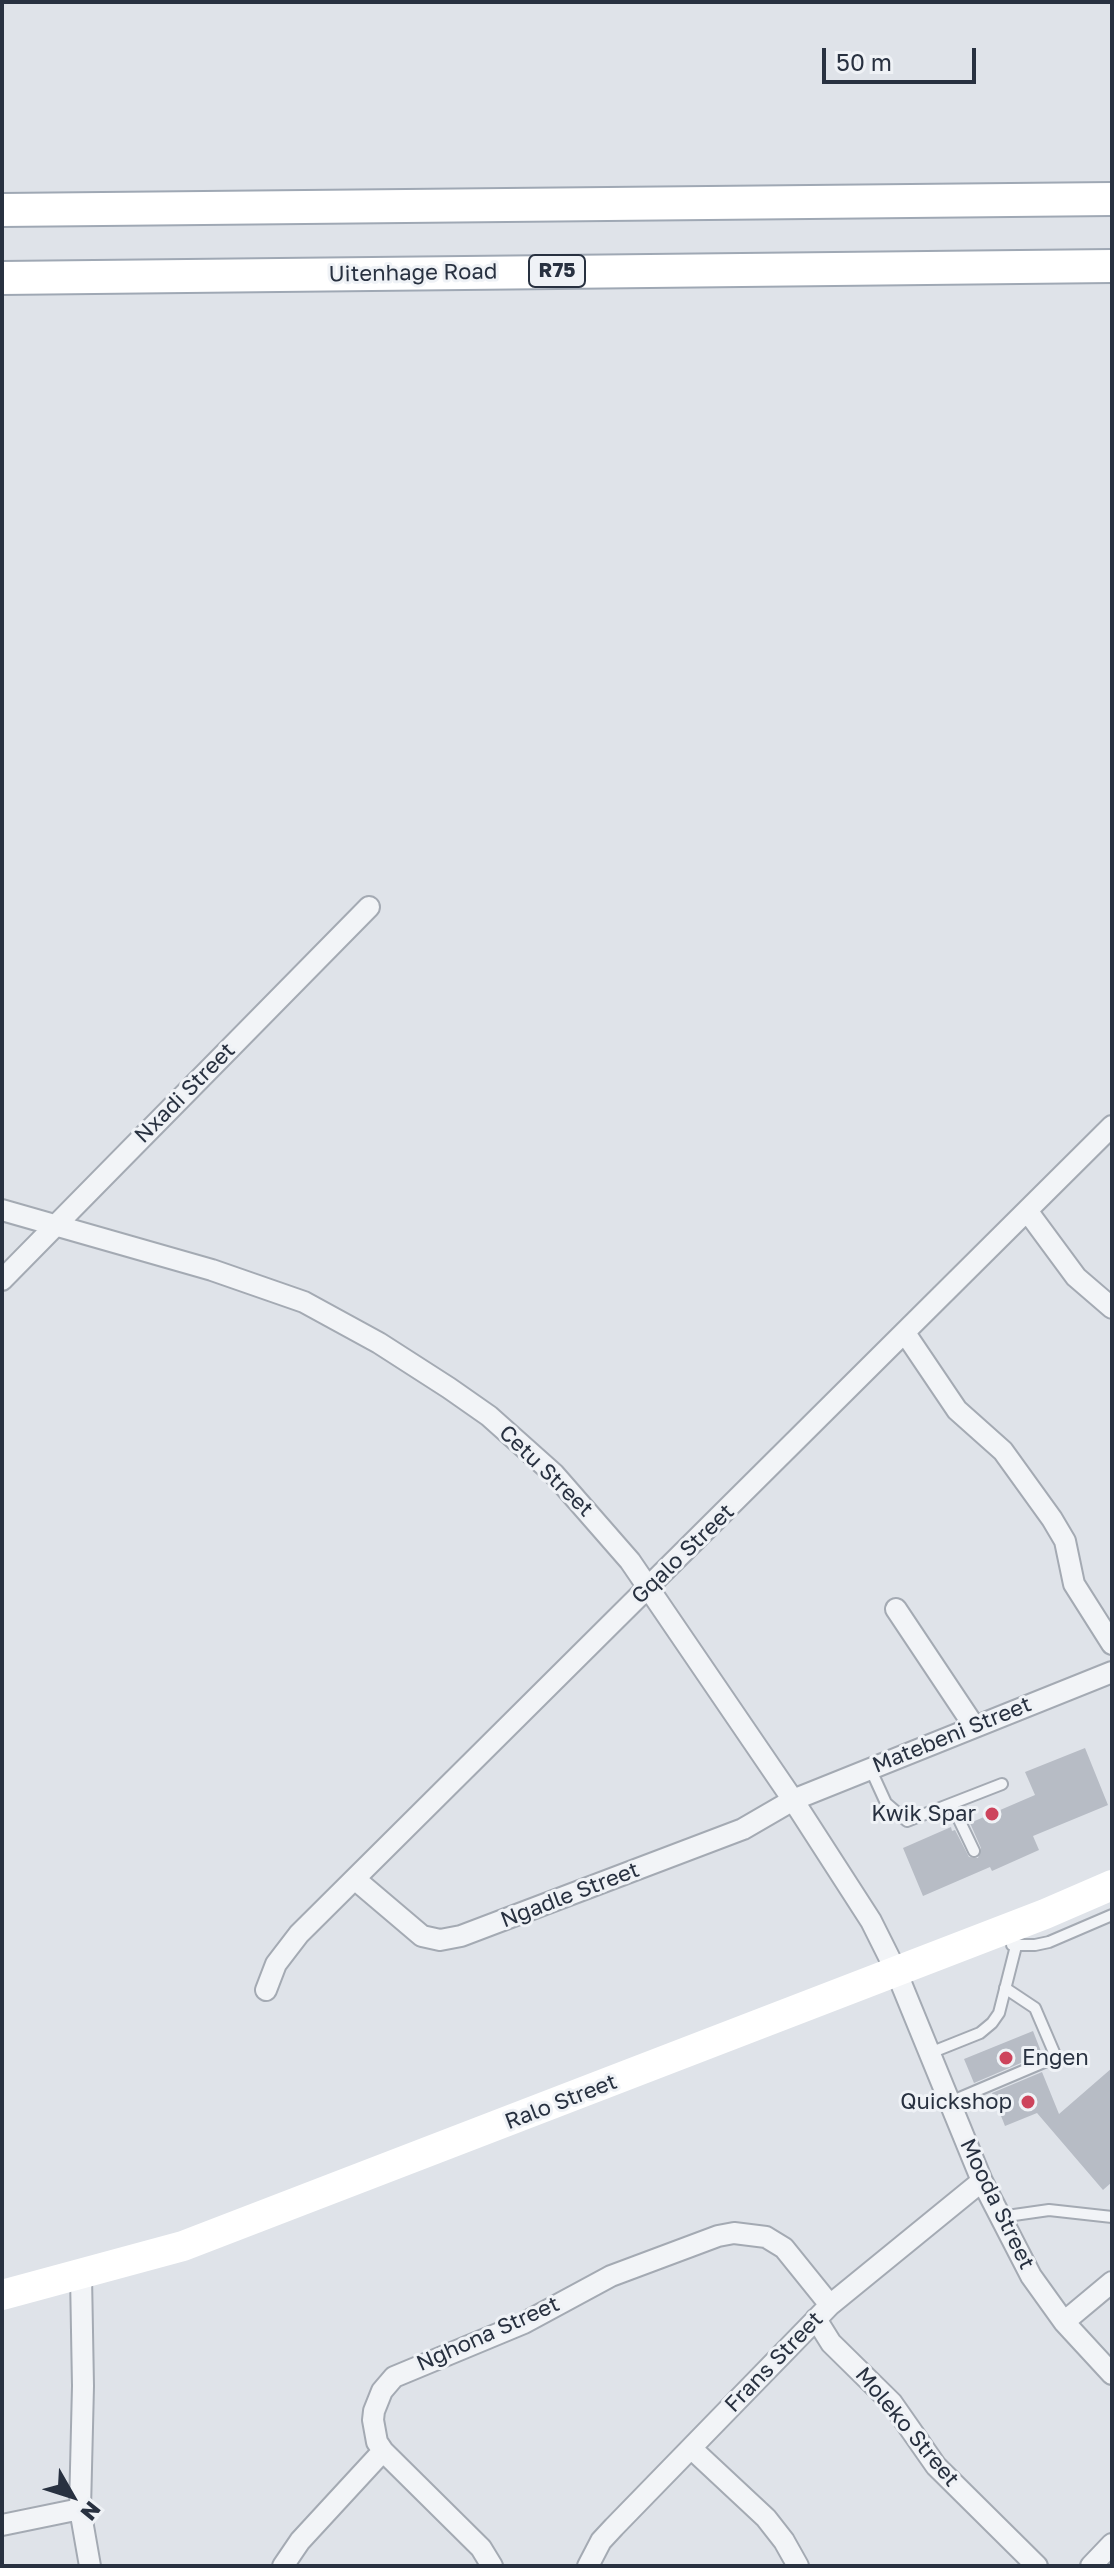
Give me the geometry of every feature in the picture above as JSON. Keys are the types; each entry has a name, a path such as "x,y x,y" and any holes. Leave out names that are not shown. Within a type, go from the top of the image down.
{"main road":[{"path":"2,210 1112,199"},
{"name":"Uitenhage Road","path":"2,278 1112,266"}],"street":[{"name":"Nxadi Street","path":"2,1280 369,907"},
{"name":"Gqalo Street","path":"266,1990 276,1964 288,1946 1112,1126"},
{"name":"Cetu Street","path":"2,1210 212,1270 304,1302 379,1343 449,1388 523,1444 586,1508 650,1588 871,1921 896,1971"},
{"path":"1028,1212 1076,1277 1112,1308"},
{"path":"905,1333 957,1410 1003,1451 1061,1533 1069,1552 1074,1584 1112,1644"},
{"path":"896,1609 974,1726"},
{"name":"Matebeni Street","path":"793,1800 1112,1672"},
{"name":"Ngadle Street","path":"356,1880 422,1936 449,1939 743,1829 793,1800"},
{"name":"Ralo Street","path":"2,2295 81,2276 197,2241 896,1971 1004,1940 1112,1885"},
{"name":"Mooda Street","path":"896,1971 982,2181 1031,2276 1064,2322 1112,2374"},
{"name":"Frans Street","path":"588,2566 601,2541 823,2312 982,2181"},
{"name":"Nghona Street","path":"383,2451 374,2433 374,2411 382,2391 394,2377 524,2323 611,2276 718,2236 744,2232 766,2237 776,2243 812,2280 823,2312"},
{"path":"81,2276 83,2386 80,2509 90,2566"},
{"path":"1064,2322 1112,2282"},
{"name":"Moleko Street","path":"823,2312 831,2343 892,2403 936,2466 1037,2566"},
{"path":"691,2448 766,2518 798,2566"},
{"path":"283,2566 300,2541 383,2451 481,2548 492,2566"},
{"path":"2,2525 80,2509"},
{"path":"1091,2566 1112,2544"}],"lane":[{"path":"870,1768 886,1803 903,1819 911,1821 1002,1784"},
{"path":"952,1805 974,1851"},
{"path":"930,2053 980,2033 999,2013 1005,1988 1004,1940 1049,1942 1112,1915"},
{"path":"950,2102 1056,2057 1035,2008 1005,1988"},
{"path":"1000,2217 1049,2210 1112,2217"}],"building":[{"path":"1085,1748 1108,1805 1033,1836 1039,1850 923,1896 903,1848 951,1827 969,1857 978,1858 981,1848 970,1823 1035,1795 1025,1772"},
{"path":"1033,2031 1042,2054 974,2083 964,2059"},
{"path":"1112,2068 1112,2182 1103,2190 1037,2113 1005,2126 992,2093 1042,2072 1059,2114"}],"place":[{"name":"Kwik Spar","path":"992,1814"},
{"name":"Engen","path":"1006,2058"},
{"name":"Quickshop","path":"1028,2102"}]}
